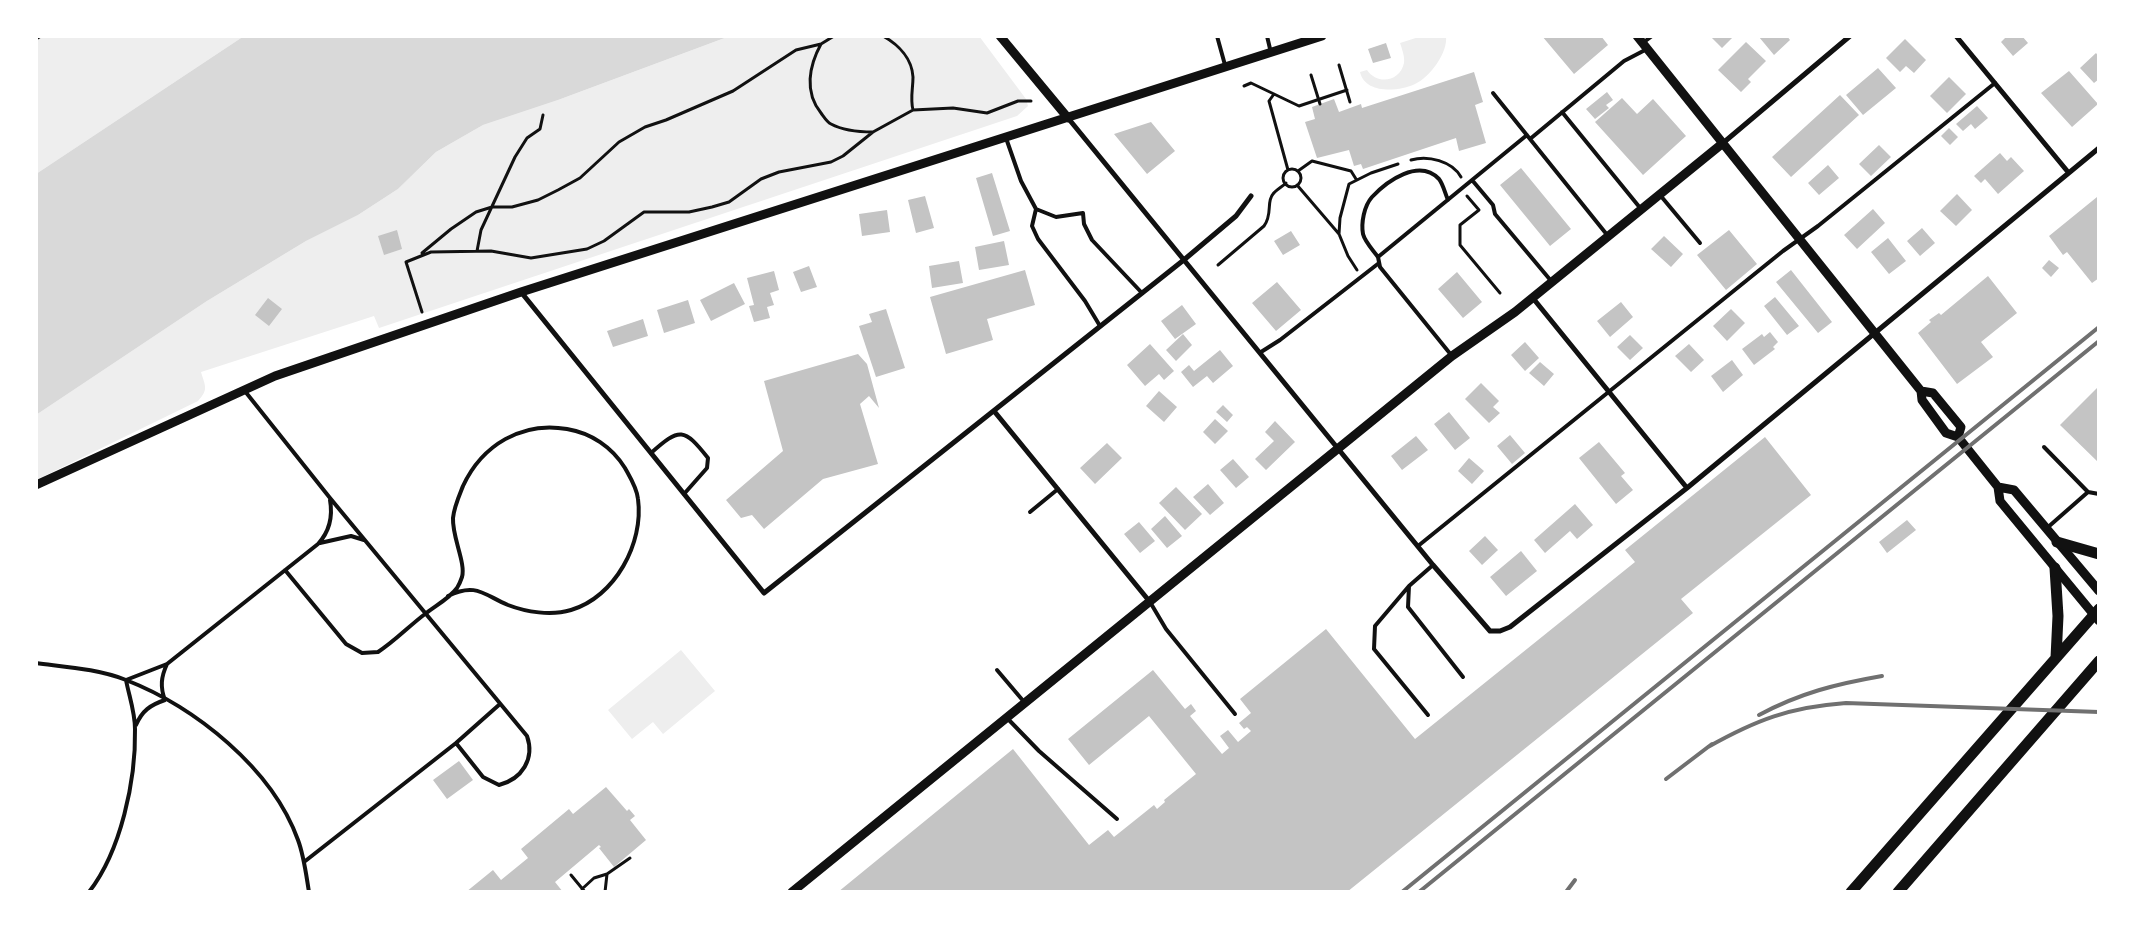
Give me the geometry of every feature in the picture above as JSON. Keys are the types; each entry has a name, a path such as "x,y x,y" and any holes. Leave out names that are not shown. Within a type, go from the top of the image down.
{"main road":[{"path":"2057,542 2099,554"},
{"path":"2055,568 2058,616 2056,658"},
{"path":"1851,892 2056,658 2097,615"},
{"path":"1898,892 2093,673 2099,661"}],"street":[{"path":"1000,36 1185,259 1433,565 1490,631 1500,631 1510,627 1687,488 2099,148"},
{"path":"36,485 275,376 521,292 1322,36"},
{"path":"792,892 1452,356 1532,298 1660,195 1745,126 1850,36"},
{"path":"1956,36 2068,172"},
{"path":"1643,43 1922,391 1922,400 1946,433 1958,437 1998,487 2000,501 2055,568 2097,615"},
{"path":"521,292 764,593 1185,259 1236,216 1251,196"},
{"path":"1532,298 1610,391 1687,488"},
{"path":"1922,391 1933,393 1951,414 1961,427 1958,437"},
{"path":"994,411 1150,602"},
{"path":"1998,487 2014,490 2099,591"}],"lane":[{"path":"1217,36 1226,67"},
{"path":"1267,36 1271,53"},
{"path":"1378,257 1472,180 1562,112 1652,36"},
{"path":"1418,546 1799,238 1818,226 1995,84"},
{"path":"1493,93 1608,236"},
{"path":"1562,112 1641,209"},
{"path":"1006,138 1021,181 1036,210 1032,226 1038,239 1085,301 1100,326"},
{"path":"1448,200 1440,180 1432,173 1420,170 1402,174 1370,198 1363,219 1363,236 1378,257 1380,267 1452,356"},
{"path":"1472,180 1492,205 1495,214 1552,282"},
{"path":"1660,195 1700,243"},
{"path":"1036,210 1056,217 1083,213 1084,224 1092,240 1142,293"},
{"path":"1261,352 1280,340 1379,263"},
{"path":"244,390 364,540 526,736 529,743 526,764 517,778 499,784 491,782 483,777 456,743"},
{"path":"285,570 338,637 362,653 370,654 386,647 458,587 463,568 454,531 453,518 456,505 469,474 490,448 517,433 534,428 554,427 587,434 602,443 617,456 633,484 638,497 639,511 631,551 623,567 601,593 586,604 570,611 554,613 524,610 507,604 490,594 466,589 448,596"},
{"path":"651,453 670,436 681,433 693,439 708,458 707,468 684,494"},
{"path":"2044,447 2088,492 2099,494"},
{"path":"1030,512 1058,489"},
{"path":"2046,528 2088,492"},
{"path":"126,680 166,664 318,544 326,536 329,529 332,509 330,498"},
{"path":"318,544 340,537 352,536 364,540"},
{"path":"1428,715 1374,649 1375,626 1409,586 1433,565"},
{"path":"1409,586 1408,607 1463,677"},
{"path":"1150,602 1166,629 1235,714"},
{"path":"36,663 74,667 126,680 186,710 210,728 231,746 270,787 298,839 309,892"},
{"path":"165,700 161,682 166,664"},
{"path":"997,670 1025,703"},
{"path":"89,892 117,838 134,761 135,727 126,680"},
{"path":"135,727 146,709 153,704 165,700"},
{"path":"304,862 456,743 500,704"},
{"path":"1007,718 1039,751 1117,819"}],"path":[{"path":"36,39 41,36"},
{"path":"418,256 476,212 492,207 512,207 538,200 580,178 619,142 645,127 733,92 796,50 821,44 834,36"},
{"path":"883,36 889,38 906,54 913,76 910,100 913,110"},
{"path":"821,44 812,61 810,85 814,104 830,124 854,132 874,132"},
{"path":"1339,65 1350,102"},
{"path":"1311,75 1319,102"},
{"path":"1244,86 1251,83 1299,106 1319,102 1346,90"},
{"path":"1274,94 1269,101 1288,170 1284,177 1286,183 1292,186 1297,185"},
{"path":"422,312 406,262 418,256 431,252 477,251 531,258 587,248 604,241 644,212 689,212 712,208 728,202 761,179 778,172 831,162 843,156 874,132 913,110 953,108 987,113 1018,101 1031,101"},
{"path":"477,251 481,230 515,157 527,138 540,129 543,115"},
{"path":"1298,171 1312,162 1352,171 1356,179"},
{"path":"1288,170 1294,169 1298,171"},
{"path":"1297,185 1301,179 1298,171"},
{"path":"1218,265 1264,226 1269,218 1270,201 1273,194 1286,183"},
{"path":"1297,185 1339,234 1348,256 1362,276"},
{"path":"1467,196 1478,210 1460,225 1460,245 1500,293"},
{"path":"571,875 583,890 594,878 607,874 630,858"},
{"path":"605,892 607,874"}],"shaded area":[{"path":"36,36 244,36 36,174"},
{"path":"244,36 730,36 558,100 483,125 436,152 398,189 358,215 306,241 207,301 36,415 36,174"},
{"path":"730,36 979,36 1026,99 1028,106 1017,116 379,328 374,316 201,372 205,390 198,401 36,480 36,415 207,301 306,241 358,215 398,189 436,152 483,125 558,100"},
{"path":"1422,36 1446,36 1446,43 1437,64 1421,81 1408,87 1391,90 1375,88 1363,79 1360,72 1367,70 1376,78 1393,78 1402,69 1404,63 1400,43"},
{"path":"681,650 715,691 663,734 653,722 632,739 608,710"}],"building":[{"path":"1542,36 1601,36 1608,45 1574,74"},
{"path":"1710,36 1734,36 1722,48"},
{"path":"1760,36 1787,36 1790,40 1774,55"},
{"path":"2007,36 2022,36 2028,43 2013,56 2001,42"},
{"path":"1905,39 1926,60 1914,73 1906,66 1900,72 1886,58"},
{"path":"1746,42 1766,61 1748,79 1751,82 1741,92 1718,70"},
{"path":"1386,43 1391,58 1373,63 1368,49"},
{"path":"2096,53 2099,57 2099,79 2094,83 2080,68"},
{"path":"1878,68 1896,88 1863,115 1846,95"},
{"path":"2069,71 2098,104 2072,127 2041,93"},
{"path":"1474,72 1483,102 1475,105 1486,143 1459,151 1456,138 1363,169 1361,164 1354,166 1349,150 1317,158 1305,122 1315,119 1312,107 1334,99 1339,112 1361,104 1362,108"},
{"path":"1949,77 1966,94 1947,113 1930,96"},
{"path":"1607,92 1613,100 1606,105 1609,108 1595,119 1586,109"},
{"path":"1840,95 1859,115 1791,177 1772,157"},
{"path":"1622,98 1637,114 1653,99 1686,136 1643,175 1595,122"},
{"path":"1977,106 1988,118 1975,129 1971,124 1963,131 1956,124"},
{"path":"1151,122 1175,151 1147,174 1114,134"},
{"path":"1949,128 1958,137 1950,145 1941,136"},
{"path":"1879,145 1891,157 1871,176 1859,164"},
{"path":"2000,153 2007,161 2011,157 2024,171 1998,194 1985,179 1981,183 1974,176"},
{"path":"1828,165 1839,178 1819,195 1808,183"},
{"path":"1521,168 1571,229 1550,246 1500,185"},
{"path":"992,173 1010,231 993,236 976,178"},
{"path":"1957,194 1972,210 1956,226 1940,211"},
{"path":"925,196 934,228 916,233 908,200"},
{"path":"2097,197 2099,200 2099,278 2092,283 2067,252 2063,255 2049,236"},
{"path":"1873,209 1885,223 1857,249 1844,235"},
{"path":"887,210 890,232 862,236 859,214"},
{"path":"1922,228 1935,243 1920,256 1907,241"},
{"path":"397,230 402,249 384,255 378,236"},
{"path":"1729,230 1757,264 1726,290 1697,255"},
{"path":"1291,231 1300,245 1283,255 1274,241"},
{"path":"1664,236 1683,254 1671,267 1651,249"},
{"path":"1888,238 1906,261 1889,274 1871,252"},
{"path":"1004,241 1009,265 979,270 975,247"},
{"path":"2049,260 2059,268 2051,277 2042,268"},
{"path":"959,261 963,283 932,288 929,266"},
{"path":"809,266 817,287 801,292 793,272"},
{"path":"1025,270 1035,305 987,319 993,340 946,354 930,297"},
{"path":"1791,270 1832,322 1818,333 1776,282"},
{"path":"774,271 779,290 770,293 774,305 767,307 770,318 754,322 749,306 754,305 747,278"},
{"path":"1457,272 1482,302 1463,318 1438,289"},
{"path":"1988,276 2017,313 1981,342 1993,357 1957,384 1918,333 1931,322 1929,320 1939,313 1941,315"},
{"path":"1277,282 1301,310 1276,331 1252,303"},
{"path":"734,283 745,304 711,321 700,300"},
{"path":"1775,297 1799,326 1787,335 1764,306"},
{"path":"268,298 282,309 269,326 255,315"},
{"path":"688,300 695,323 664,333 657,310"},
{"path":"1621,302 1633,317 1610,337 1597,321"},
{"path":"1182,305 1196,324 1175,339 1161,321"},
{"path":"886,309 905,368 876,377 859,326 872,322 869,314"},
{"path":"1731,309 1745,323 1727,341 1713,326"},
{"path":"643,319 648,336 613,347 607,331"},
{"path":"1770,332 1778,342 1773,347 1775,349 1754,365 1742,349 1762,334 1764,337"},
{"path":"1183,334 1192,345 1176,361 1166,350"},
{"path":"1630,335 1643,348 1630,360 1617,347"},
{"path":"1525,342 1539,358 1525,371 1511,355"},
{"path":"1150,344 1174,371 1164,380 1159,374 1145,386 1127,365"},
{"path":"1689,344 1704,360 1691,372 1675,356"},
{"path":"1220,350 1233,366 1213,383 1207,376 1193,387 1181,372 1189,365 1194,371"},
{"path":"858,354 867,364 879,408 869,396 860,404 878,464 823,479 764,529 752,515 741,518 726,500 783,451 764,381"},
{"path":"1732,360 1743,375 1723,392 1711,376"},
{"path":"1540,362 1554,374 1544,386 1529,373"},
{"path":"1481,383 1499,401 1493,407 1500,413 1489,423 1465,399"},
{"path":"2099,386 2099,463 2060,425"},
{"path":"1159,391 1177,407 1164,422 1146,406"},
{"path":"1223,405 1233,415 1227,422 1216,412"},
{"path":"1449,412 1470,438 1455,450 1434,424"},
{"path":"1215,419 1228,431 1215,444 1203,432"},
{"path":"1275,421 1295,442 1266,470 1255,459 1274,441 1265,432"},
{"path":"1510,435 1525,453 1512,464 1497,446"},
{"path":"1416,436 1428,450 1402,470 1391,456"},
{"path":"1765,437 1811,495 1681,599 1693,613 1347,892 838,892 1013,749 1089,845 1108,830 1114,837 1154,805 1157,809 1165,802 1164,800 1196,774 1149,716 1089,765 1068,739 1153,670 1185,709 1191,704 1196,711 1190,716 1222,754 1229,748 1220,736 1228,730 1238,742 1251,731 1247,727 1244,729 1239,723 1251,713 1240,699 1326,629 1415,739 1635,562 1625,550"},
{"path":"1599,442 1625,473 1621,476 1633,490 1616,504 1579,458"},
{"path":"1107,443 1122,458 1095,484 1080,468"},
{"path":"1469,458 1484,471 1472,484 1458,471"},
{"path":"1233,459 1249,477 1236,488 1220,470"},
{"path":"1208,484 1224,503 1210,515 1193,497"},
{"path":"1176,487 1202,514 1185,530 1159,503"},
{"path":"1575,504 1593,525 1577,539 1570,531 1545,553 1534,540"},
{"path":"1165,516 1182,536 1167,548 1151,529"},
{"path":"1907,520 1916,530 1887,553 1879,542"},
{"path":"1139,522 1155,541 1140,553 1124,534"},
{"path":"1485,536 1498,550 1482,565 1469,551"},
{"path":"1521,551 1537,571 1506,596 1490,577"},
{"path":"459,761 473,780 447,799 433,780"},
{"path":"606,787 627,811 629,809 635,816 630,820 646,840 614,867 599,848 601,847 599,845 555,882 563,892 466,892 493,870 501,880 528,858 521,849 569,809 573,814"}],"railway":[{"path":"1402,892 2099,327"},
{"path":"1419,892 2099,341"},
{"path":"1759,715 1774,707 1819,690 1882,676"},
{"path":"1708,747 1742,729 1774,716 1808,708 1846,703 2099,712"},
{"path":"1666,779 1712,744"},
{"path":"1566,892 1575,880"}]}
